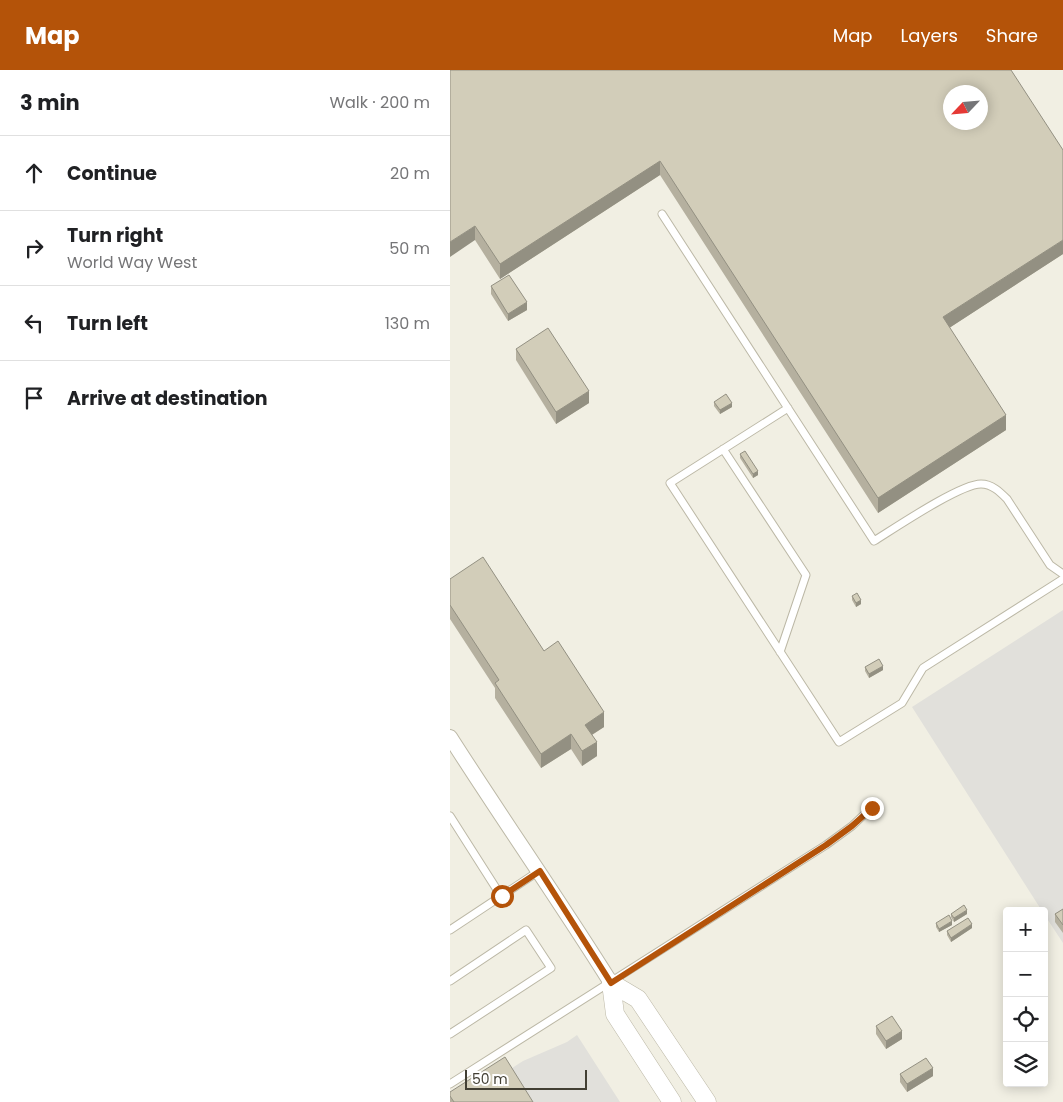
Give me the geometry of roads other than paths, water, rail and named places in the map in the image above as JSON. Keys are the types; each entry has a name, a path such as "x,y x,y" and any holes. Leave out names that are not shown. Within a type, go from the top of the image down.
{"street":[{"path":"450,737 508,828 540,871 611,983 615,1014 672,1102"},
{"path":"611,983 638,999 707,1102"}],"lane":[{"path":"662,214 874,541 962,489 982,484 1000,491 1050,565 1063,574"},
{"path":"788,408 670,483 839,742 902,703 923,668 1063,579"},
{"path":"723,449 806,576 780,652"},
{"path":"450,1084 826,845 872,808"},
{"path":"450,816 502,896"},
{"path":"450,930 540,871"},
{"path":"450,981 526,930 551,968 450,1034"}]}
